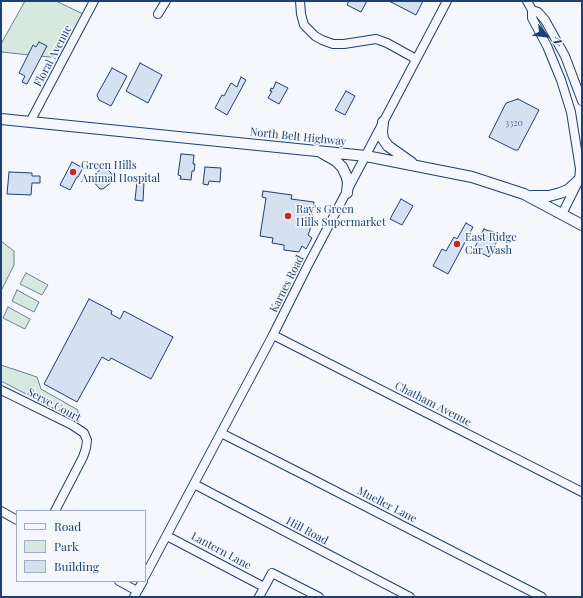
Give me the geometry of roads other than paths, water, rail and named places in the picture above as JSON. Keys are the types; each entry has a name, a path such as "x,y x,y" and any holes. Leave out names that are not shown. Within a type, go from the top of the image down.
{"main road":[{"name":"North Belt Highway","path":"1,119 366,156 472,177 529,196 582,225"},
{"path":"383,122 383,139 388,146 416,166"},
{"path":"318,151 336,161 342,167 348,182 347,193"},
{"path":"529,196 549,196 568,190 580,183"}],"street":[{"name":"Floral Avenue","path":"30,122 94,1"},
{"path":"158,14 166,1"},
{"path":"300,1 304,25 315,36 322,40 333,44 344,44 376,39 387,43 416,59"},
{"name":"Karnes Road","path":"146,574 273,335 447,1"},
{"path":"527,1 532,10 532,18 547,46 572,112 580,169 580,183 562,214"},
{"path":"532,10 538,12 545,20 565,56 582,101"},
{"name":"Chatham Avenue","path":"273,335 582,492"},
{"name":"Serve Court","path":"1,390 72,425 84,433 87,440 83,457 56,510"},
{"name":"Mueller Lane","path":"221,433 542,597"},
{"name":"Hill Road","path":"194,484 410,597"},
{"path":"1,511 16,519"},
{"name":"Lantern Lane","path":"167,536 264,587"},
{"path":"259,597 272,573 319,597"},
{"path":"120,582 136,594 142,582"}],"place":[{"name":"Green Hills Animal Hospital","path":"73,172"},
{"name":"Ray's Green Hills Supermarket","path":"288,216"},
{"name":"East Ridge Car Wash","path":"457,244"}]}
